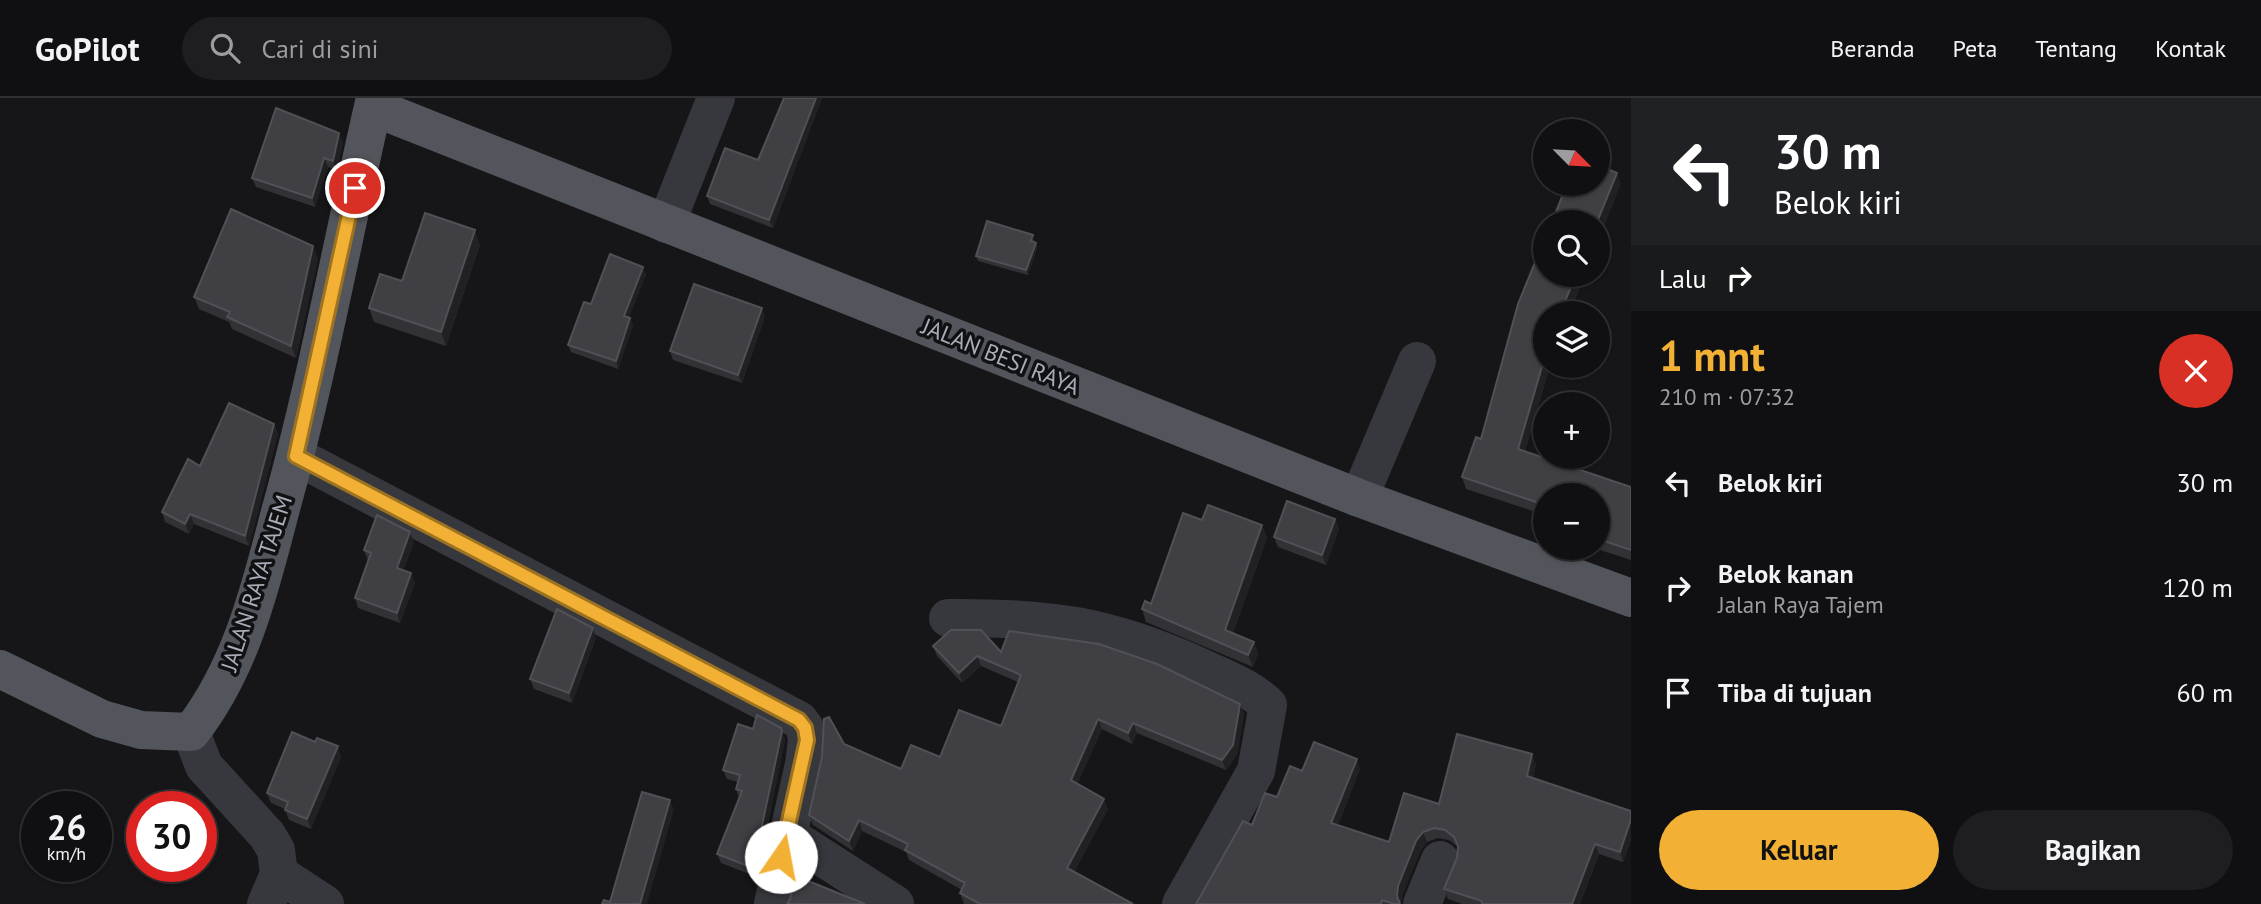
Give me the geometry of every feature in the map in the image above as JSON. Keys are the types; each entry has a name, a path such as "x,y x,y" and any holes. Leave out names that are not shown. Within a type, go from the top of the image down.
{"main road":[{"name":"JALAN BESI RAYA","path":"374,103 666,224 1359,498 1631,598"},
{"name":"JALAN RAYA TAJEM","path":"191,732 209,709 234,663 265,569 296,456 374,103"},
{"path":"0,669 102,719 141,730 191,732"}],"street":[{"path":"666,224 716,98"},
{"path":"1359,498 1417,361"},
{"path":"296,456 799,720 805,728 807,740 773,904"},
{"path":"948,618 1034,619 1092,627 1174,655 1250,690 1268,705 1256,771 1181,904"},
{"path":"191,732 204,766 267,835 276,850 273,889 325,904"},
{"path":"786,834 895,904"},
{"path":"1422,904 1440,860"}],"building":[{"path":"784,98 816,98 769,220 707,196 725,148 758,160"},
{"path":"276,108 339,133 333,161 324,158 312,198 252,178"},
{"path":"1610,170 1617,173 1610,190"},
{"path":"1562,196 1608,196 1602,210 1557,210"},
{"path":"231,209 313,246 291,346 227,317 230,312 194,297"},
{"path":"425,213 475,230 441,332 369,308 380,274 402,281"},
{"path":"987,221 1033,235 1031,241 1036,243 1026,270 976,256"},
{"path":"610,254 643,267 624,316 630,318 616,361 568,345 584,302 591,304"},
{"path":"1533,267 1533,287 1571,287 1565,301 1533,301 1533,378 1539,378 1518,449 1533,454 1533,469 1577,469 1631,487 1631,550 1610,543 1610,483 1533,483 1533,501 1462,477 1476,437 1481,439 1518,304"},
{"path":"694,284 762,308 738,375 670,351"},
{"path":"229,403 274,424 245,536 190,514 185,524 162,512 188,459 200,466"},
{"path":"1287,501 1335,519 1322,555 1274,537"},
{"path":"1208,505 1262,525 1225,630 1254,642 1248,655 1142,609 1145,601 1151,604 1183,513 1202,520"},
{"path":"377,515 410,532 397,568 411,573 397,613 355,598 371,553 364,550"},
{"path":"557,609 593,628 569,693 530,679"},
{"path":"951,630 981,630 1001,652 1009,631 1099,644 1157,664 1240,704 1233,745 1222,760 1133,723 1128,733 1098,719 1071,780 1104,799 1067,868 1133,904 980,904 960,893 965,883 905,850 908,844 859,820 849,841 809,815 822,757 824,719 829,717 844,744 901,769 911,745 940,757 959,710 1001,726 1021,675 977,656 959,673 933,646"},
{"path":"757,715 782,731 753,868 717,854 742,791 736,789 740,775 723,770 738,724 753,729"},
{"path":"292,732 315,742 317,738 338,746 307,819 285,810 288,802 267,793"},
{"path":"1457,734 1532,754 1527,776 1631,811 1620,852 1595,844 1572,904 1482,904 1482,901 1444,889 1457,858 1458,846 1454,837 1445,830 1434,828 1423,832 1416,841 1398,886 1400,904 1382,900 1381,904 1196,904 1243,821 1252,825 1265,793 1277,797 1290,766 1302,771 1314,742 1357,759 1331,823 1389,842 1404,793 1439,804"},
{"path":"642,792 670,800 640,904 602,904 604,900 610,902"},
{"path":"796,876 865,904 787,904"}],"route":[{"path":"355,188 296,456 688,662 757,695 799,720 805,728 807,740 804,764 781,857"}]}
